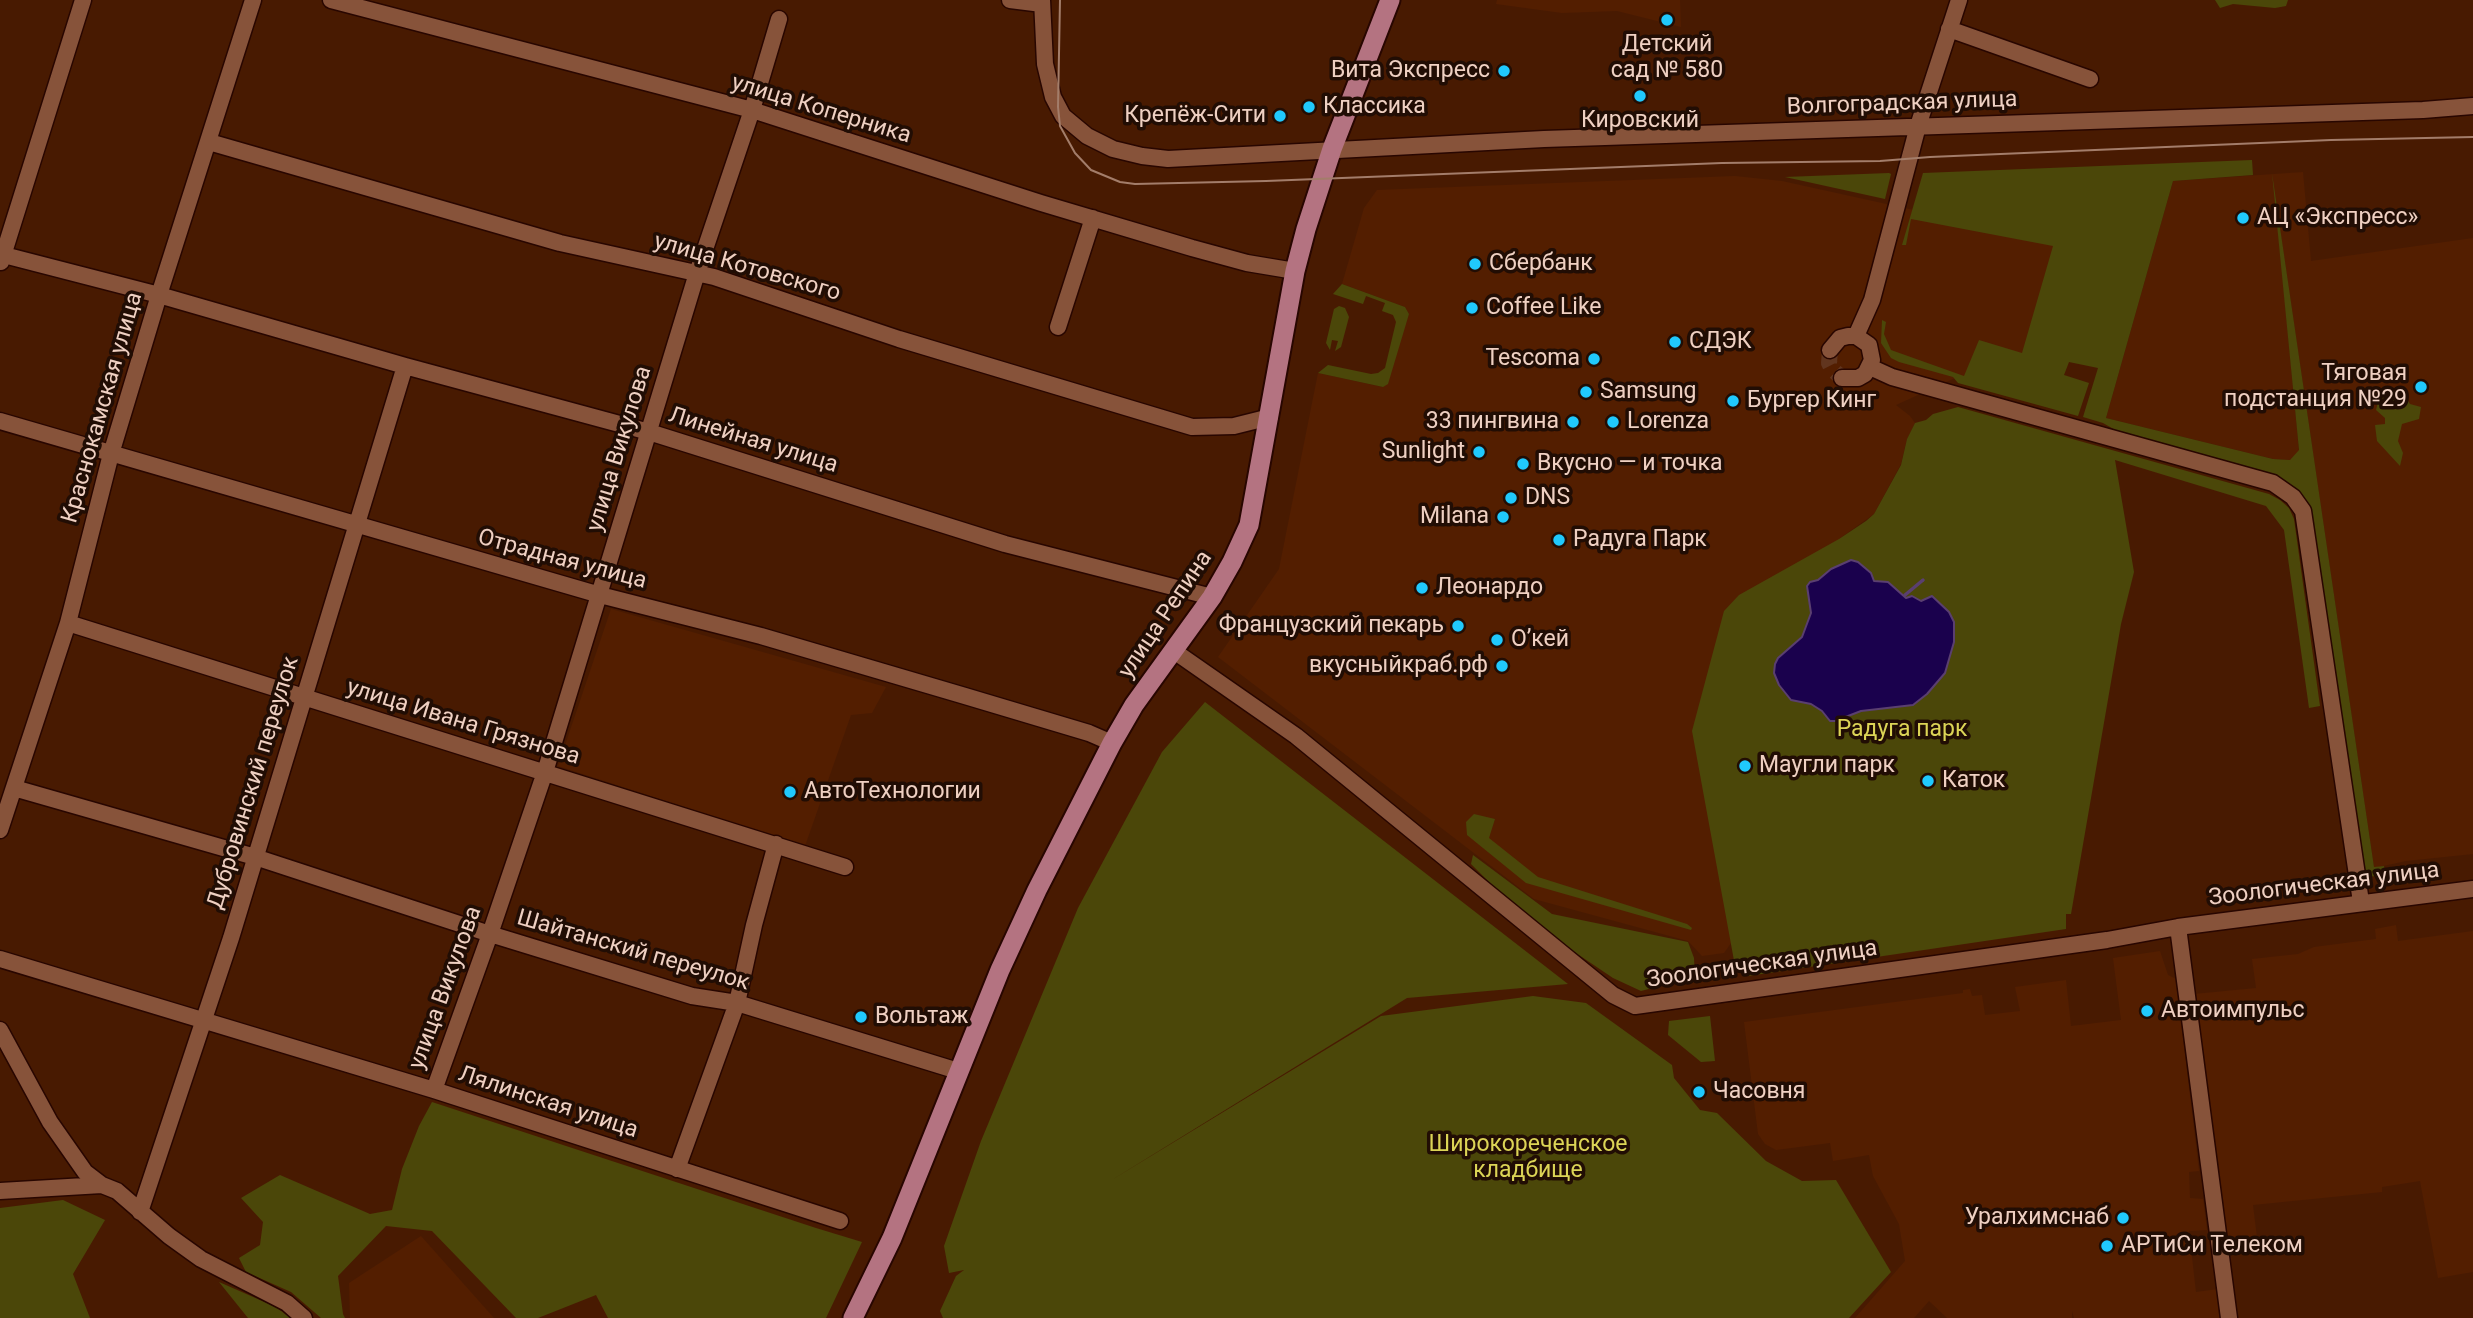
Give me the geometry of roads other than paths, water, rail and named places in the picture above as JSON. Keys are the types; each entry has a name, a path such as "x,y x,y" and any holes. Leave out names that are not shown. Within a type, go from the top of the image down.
{"main road":[{"name":"улица Репина","path":"853,1318 892,1238 958,1072 1026,913 1112,743 1134,705 1212,597 1249,525 1294,271 1332,149 1390,0"}],"street":[{"path":"1,257 83,0"},
{"name":"Краснокамская улица","path":"0,830 68,623 111,454 253,0"},
{"name":"улица Коперника","path":"331,0 752,110 1093,218 1247,263 1294,271"},
{"path":"1010,0 1042,2 1045,64 1053,97 1063,116 1074,127 1100,144 1142,156 1168,159 1332,149"},
{"path":"1856,336 1872,300 1918,127 1959,0"},
{"name":"улица Викулова","path":"434,1090 545,772 697,273 752,110 779,19"},
{"path":"1949,29 2090,79"},
{"name":"Волгоградская улица","path":"1332,149 2423,110 2473,106"},
{"name":"улица Котовского","path":"209,142 560,243 697,273 899,339 1192,427 1234,426 1270,416"},
{"path":"1058,327 1093,218"},
{"name":"Линейная улица","path":"1,257 159,295 405,366 649,432 1005,544 1212,597"},
{"path":"1830,350 1840,338 1856,336 1863,340 1872,352 1870,367 1858,378 1842,377"},
{"name":"Дубровинский переулок","path":"140,1212 205,1020 405,366"},
{"path":"1870,367 1892,377 2273,484 2293,497 2303,511 2361,902"},
{"name":"Отрадная улица","path":"0,421 355,526 600,595 787,643 1027,714 1112,743"},
{"name":"улица Ивана Грязнова","path":"68,623 845,867"},
{"name":"Зоологическая улица","path":"1174,650 1296,736 1613,995 1635,1006 2107,940 2178,927 2473,889"},
{"name":"Шайтанский переулок","path":"14,788 255,858 692,996 737,1003 958,1072"},
{"path":"677,1169 737,1003 776,844"},
{"path":"2178,927 2229,1318"},
{"name":"Лялинская улица","path":"0,959 434,1090 840,1221"},
{"path":"0,1030 50,1122 85,1172 102,1185 117,1191 169,1236 201,1259 286,1303 304,1318"},
{"path":"0,1191 102,1185"}],"waterway":[{"path":"1905,595 1923,580"}],"tunnel":[{"path":"1830,350 1829,363 1842,378"}],"tram line":[{"path":"1060,0 1060,126 1075,153 1091,170 1120,182 1135,184 1722,163 1880,161 2331,140 2473,137"}],"place":[{"name":"Детский сад № 580","path":"1667,20"},
{"name":"Вита Экспресс","path":"1504,71"},
{"name":"Кировский","path":"1640,96"},
{"name":"Классика","path":"1309,107"},
{"name":"Крепёж-Сити","path":"1280,116"},
{"name":"АЦ «Экспресс»","path":"2243,218"},
{"name":"Сбербанк","path":"1475,264"},
{"name":"Coffee Like","path":"1472,308"},
{"name":"СДЭК","path":"1675,342"},
{"name":"Tescoma","path":"1594,359"},
{"name":"Тяговая подстанция №29","path":"2421,387"},
{"name":"Samsung","path":"1586,392"},
{"name":"Бургер Кинг","path":"1733,401"},
{"name":"33 пингвина","path":"1573,422"},
{"name":"Lorenza","path":"1613,422"},
{"name":"Sunlight","path":"1479,452"},
{"name":"Вкусно — и точка","path":"1523,464"},
{"name":"DNS","path":"1511,498"},
{"name":"Milana","path":"1503,517"},
{"name":"Радуга Парк","path":"1559,540"},
{"name":"Леонардо","path":"1422,588"},
{"name":"Французский пекарь","path":"1458,626"},
{"name":"О’кей","path":"1497,640"},
{"name":"вкусныйкраб.рф","path":"1502,666"},
{"name":"Маугли парк","path":"1745,766"},
{"name":"Каток","path":"1928,781"},
{"name":"АвтоТехнологии","path":"790,792"},
{"name":"Автоимпульс","path":"2147,1011"},
{"name":"Вольтаж","path":"861,1017"},
{"name":"Часовня","path":"1699,1092"},
{"name":"Уралхимснаб","path":"2123,1218"},
{"name":"АРТиСи Телеком","path":"2107,1246"}],"park label":[{"name":"Радуга парк","path":"1902,730"},
{"name":"Широкореченское кладбище","path":"1528,1158"}]}
